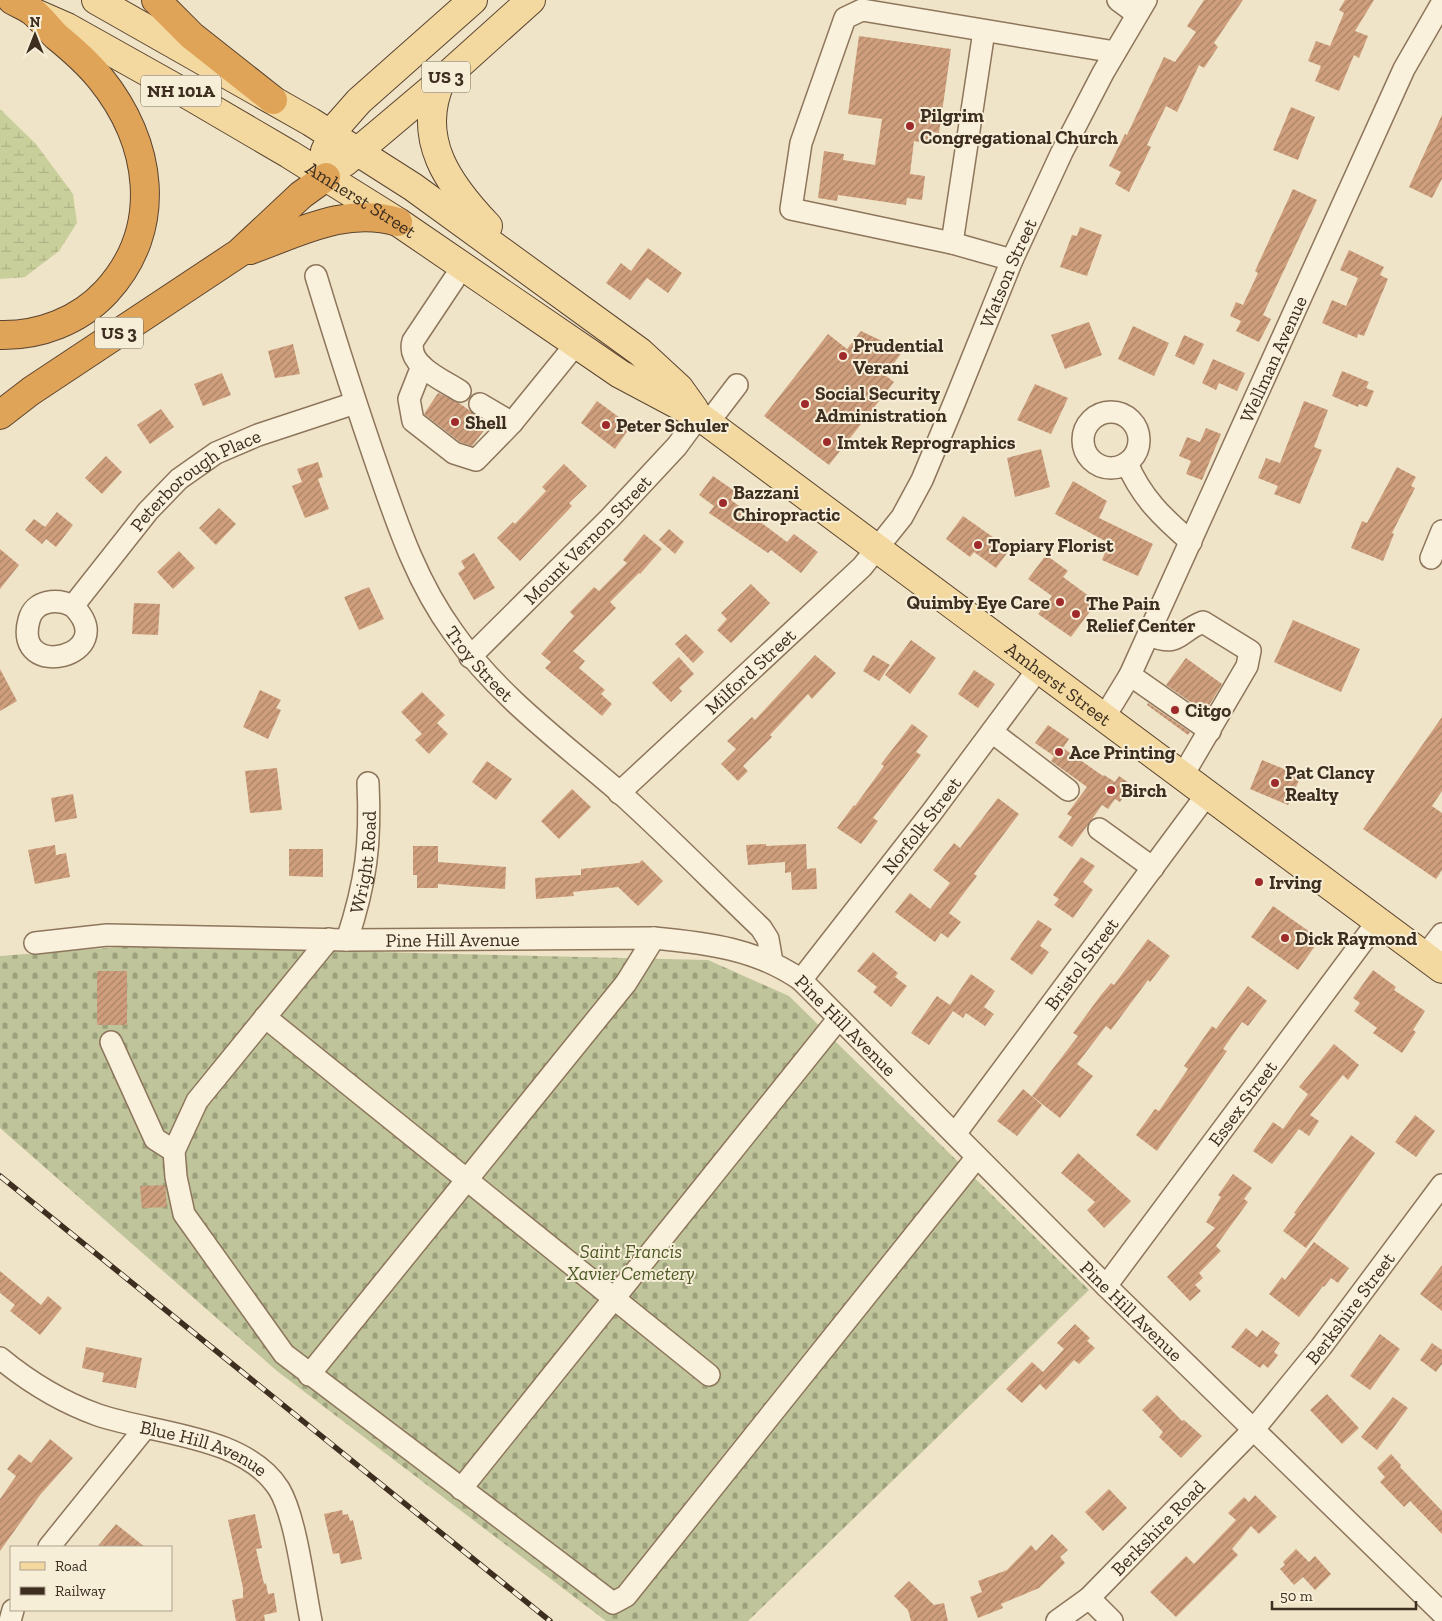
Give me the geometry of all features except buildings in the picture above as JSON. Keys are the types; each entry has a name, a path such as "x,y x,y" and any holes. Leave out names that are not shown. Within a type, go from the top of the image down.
{"highway":[{"path":"156,0 192,36 273,100"},
{"path":"0,335 23,334 45,329 66,321 94,304 117,280 129,261 138,242 145,208 145,186 140,153 132,131 120,108 92,68 23,6"},
{"name":"US 3","path":"0,415 30,391 239,253 301,195 326,177"},
{"path":"239,253 309,227 336,220 371,217 398,222"}],"main road":[{"name":"Amherst Street","path":"96,0 332,135 446,209 542,279 653,364 679,388 704,420"},
{"name":"US 3","path":"332,135 359,101 473,0"},
{"name":"US 3","path":"326,177 441,82 531,0"},
{"name":"Amherst Street","path":"23,6 67,27 221,113 398,222 576,344 638,384 704,420 1434,962"},
{"path":"441,82 435,95 431,119 434,144 443,168 477,214 542,279"},
{"path":"326,177 325,151 332,135"}],"street":[{"path":"1118,0 1142,7"},
{"name":"Wellman Avenue","path":"1105,716 1130,675 1400,78 1442,3"},
{"name":"Watson Street","path":"878,549 902,517 922,480 1012,260 1062,152 1115,52 1142,7"},
{"path":"1012,260 952,243 791,209 801,143 845,18 862,10 1115,52"},
{"path":"952,243 984,31"},
{"path":"460,391 422,366 414,359 410,350 413,341 464,266"},
{"name":"Troy Street","path":"316,276 355,403 415,568 451,630 470,657 511,698 619,793 761,928 768,939 772,962"},
{"path":"422,366 409,399 413,420 454,452 476,460 512,423 576,344"},
{"name":"Mount Vernon Street","path":"470,657 610,518 737,385"},
{"name":"Peterborough Place","path":"73,606 148,511 179,479 216,452 258,435 355,403"},
{"path":"480,404 512,423"},
{"path":"1127,463 1136,484 1158,514 1191,542"},
{"path":"1431,558 1442,531"},
{"name":"Milford Street","path":"619,793 878,549"},
{"path":"1148,635 1162,641 1171,641 1203,622 1250,651 1247,666 1183,775"},
{"name":"Norfolk Street","path":"801,980 932,812 1039,668"},
{"path":"1130,675 1210,731"},
{"path":"992,732 1068,790"},
{"name":"Wright Road","path":"338,940 366,874 370,823 368,783"},
{"name":"Bristol Street","path":"955,1134 1208,793"},
{"path":"1098,829 1152,868"},
{"name":"Essex Street","path":"1106,1286 1378,921"},
{"name":"Pine Hill Avenue","path":"35,943 117,934 338,940 654,938 702,942 737,950 772,962 801,980 1106,1286 1254,1428 1442,1614"},
{"path":"1434,962 1442,934"},
{"path":"309,1375 626,983 654,938"},
{"path":"338,940 265,1016 197,1101 174,1151 176,1177 184,1214 284,1354 309,1375 613,1603 626,1596 977,1157"},
{"path":"265,1016 710,1375"},
{"path":"461,1489 613,1297 839,1018"},
{"path":"111,1042 155,1139 174,1151"},
{"name":"Berkshire Street","path":"1254,1428 1321,1347 1442,1185"},
{"name":"Blue Hill Avenue","path":"0,1358 36,1384 96,1414 224,1448 247,1459 260,1468 279,1490 289,1512 311,1621"},
{"path":"50,1546 145,1428"},
{"name":"Berkshire Road","path":"1057,1621 1089,1598 1254,1428"},
{"path":"1089,1598 1112,1621"},
{"path":"1438,1621 1442,1614"}],"green space":[{"path":"0,109 36,144 73,194 77,223 59,251 25,277 0,279"},
{"name":"Saint Francis Xavier Cemetery","path":"132,946 708,960 789,996 1089,1290 748,1621 606,1621 277,1371 0,1128 0,956"}],"railway":[{"path":"0,1176 550,1621"}],"place":[{"name":"Pilgrim Congregational Church","path":"910,126"},
{"name":"Prudential Verani","path":"843,356"},
{"name":"Social Security Administration","path":"805,404"},
{"name":"Shell","path":"455,422"},
{"name":"Peter Schuler","path":"606,425"},
{"name":"Imtek Reprographics","path":"827,442"},
{"name":"Bazzani Chiropractic","path":"723,503"},
{"name":"Topiary Florist","path":"978,545"},
{"name":"Quimby Eye Care","path":"1060,602"},
{"name":"The Pain Relief Center","path":"1076,614"},
{"name":"Citgo","path":"1175,710"},
{"name":"Ace Printing","path":"1059,752"},
{"name":"Pat Clancy Realty","path":"1275,783"},
{"name":"Birch","path":"1111,790"},
{"name":"Irving","path":"1259,882"},
{"name":"Dick Raymond","path":"1285,938"}]}
